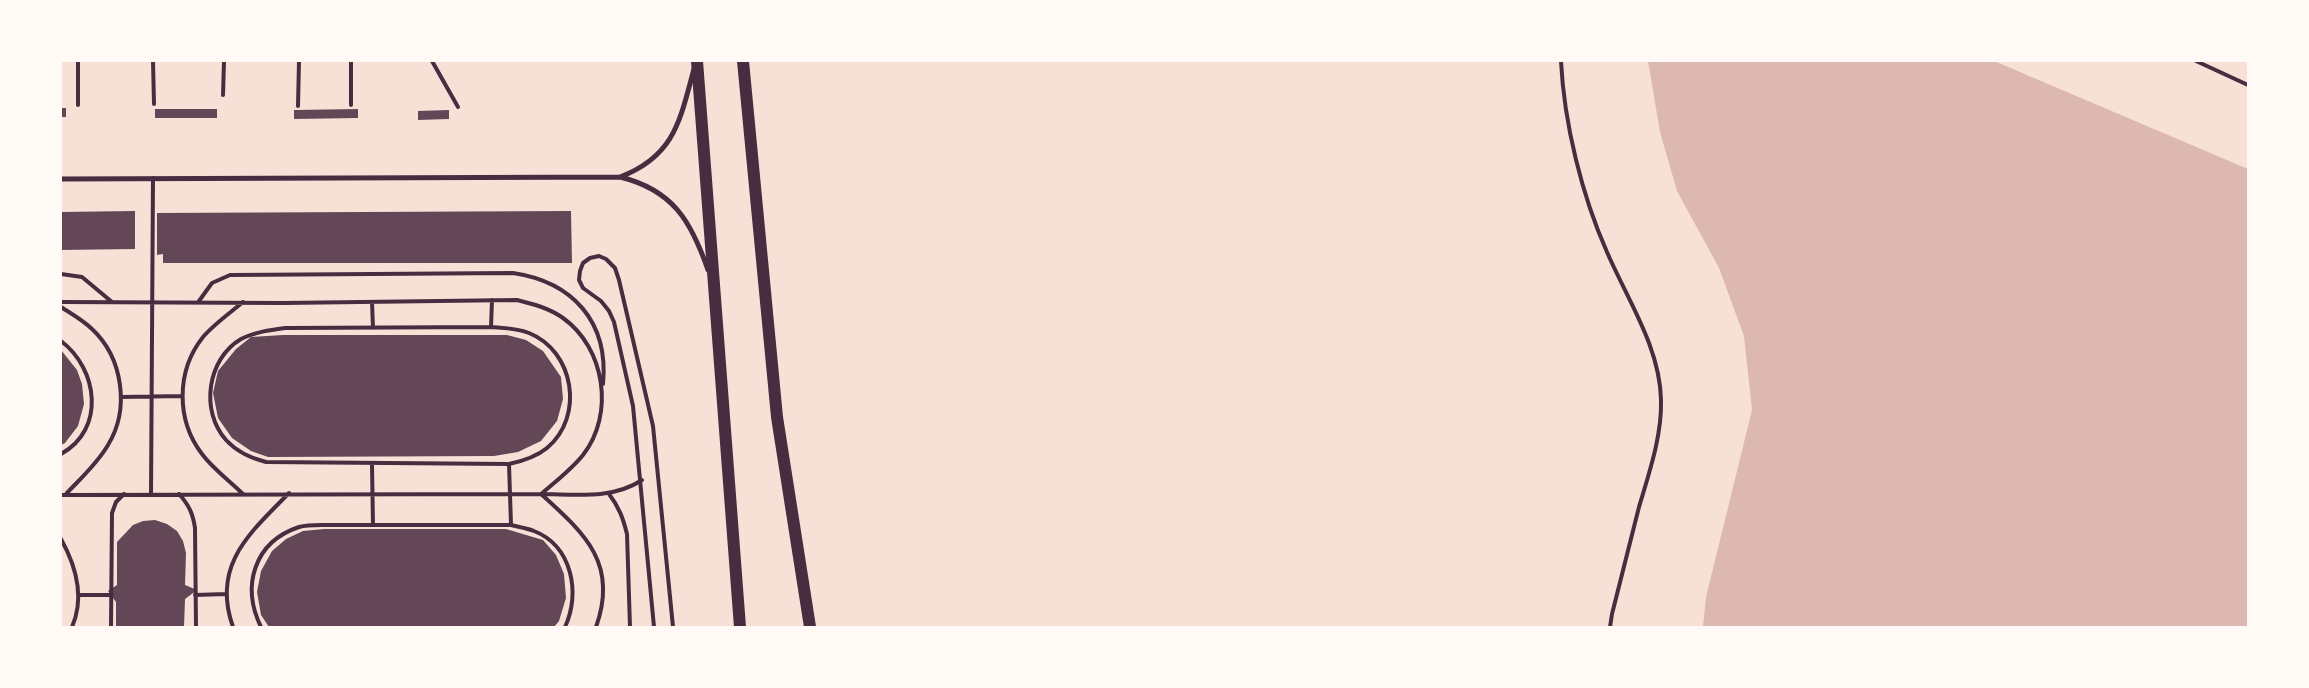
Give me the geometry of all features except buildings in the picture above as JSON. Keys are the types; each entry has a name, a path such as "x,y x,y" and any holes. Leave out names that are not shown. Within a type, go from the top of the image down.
{"main road":[{"path":"696,61 740,627"},
{"path":"743,61 778,417 810,627"}],"street":[{"path":"620,177 646,165 657,156 673,135 683,112 696,61"},
{"path":"61,179 620,177 633,180 657,192 677,208 698,241 713,285"}],"lane":[{"path":"78,61 78,105"},
{"path":"153,61 154,104"},
{"path":"223,95 224,61"},
{"path":"298,106 299,61"},
{"path":"351,61 351,104"},
{"path":"432,61 458,107"},
{"path":"1561,61 1570,128 1585,190 1606,250 1647,337 1658,368 1662,400 1658,434 1610,627"},
{"path":"2196,61 2248,85"},
{"path":"151,494 153,178"},
{"path":"654,627 636,421 614,322 609,311 601,301 583,288 579,280 583,263 590,258 599,256 606,259 614,268 620,280 648,397 654,435 673,627"},
{"path":"198,301 212,283 230,275 513,272 534,276 553,283 570,295 592,322 602,348 604,368 602,408 596,432 584,454 540,494"},
{"path":"61,274 82,277 112,302"},
{"path":"491,327 492,300"},
{"path":"61,302 517,300 541,306 563,318 582,336 594,358 602,389"},
{"path":"243,302 218,322 199,343 184,375 182,396 184,417 191,437 202,455 243,494"},
{"path":"372,302 373,328"},
{"path":"61,307 93,330 106,346 115,364 121,397 117,425 109,444 97,461 63,495"},
{"path":"491,327 510,328 529,333 546,343 559,358 568,376 571,395 568,415 560,433 548,448 531,458 509,464 372,465 266,462 250,458 236,450 216,426 211,410 210,394 212,379 218,364 227,351 239,340 254,333 285,328 491,327"},
{"path":"61,341 72,350 82,363 89,378 92,394 91,411 86,426 77,440 61,454"},
{"path":"121,397 182,396"},
{"path":"509,464 511,525"},
{"path":"372,465 373,525"},
{"path":"63,495 289,493 609,494 621,492 642,480"},
{"path":"233,627 228,614 226,594 228,574 234,556 245,539 289,493"},
{"path":"111,627 112,512 116,502 124,494"},
{"path":"179,494 188,504 194,516 196,627"},
{"path":"540,494 580,530 592,548 601,568 603,591 601,613 596,627"},
{"path":"609,494 624,519 630,627"},
{"path":"261,627 253,612 250,590 254,569 270,545 281,535 301,526 373,525 511,525 535,531 550,541 562,555 571,572 574,590 572,608 565,627"},
{"path":"61,539 71,556 77,578 78,595 72,627"},
{"path":"78,595 111,594"},
{"path":"195,595 226,594"}],"shaded area":[{"path":"1648,61 1994,61 2248,169 2248,627 1703,627 1706,597 1752,410 1744,336 1719,268 1677,191 1660,132"}]}
